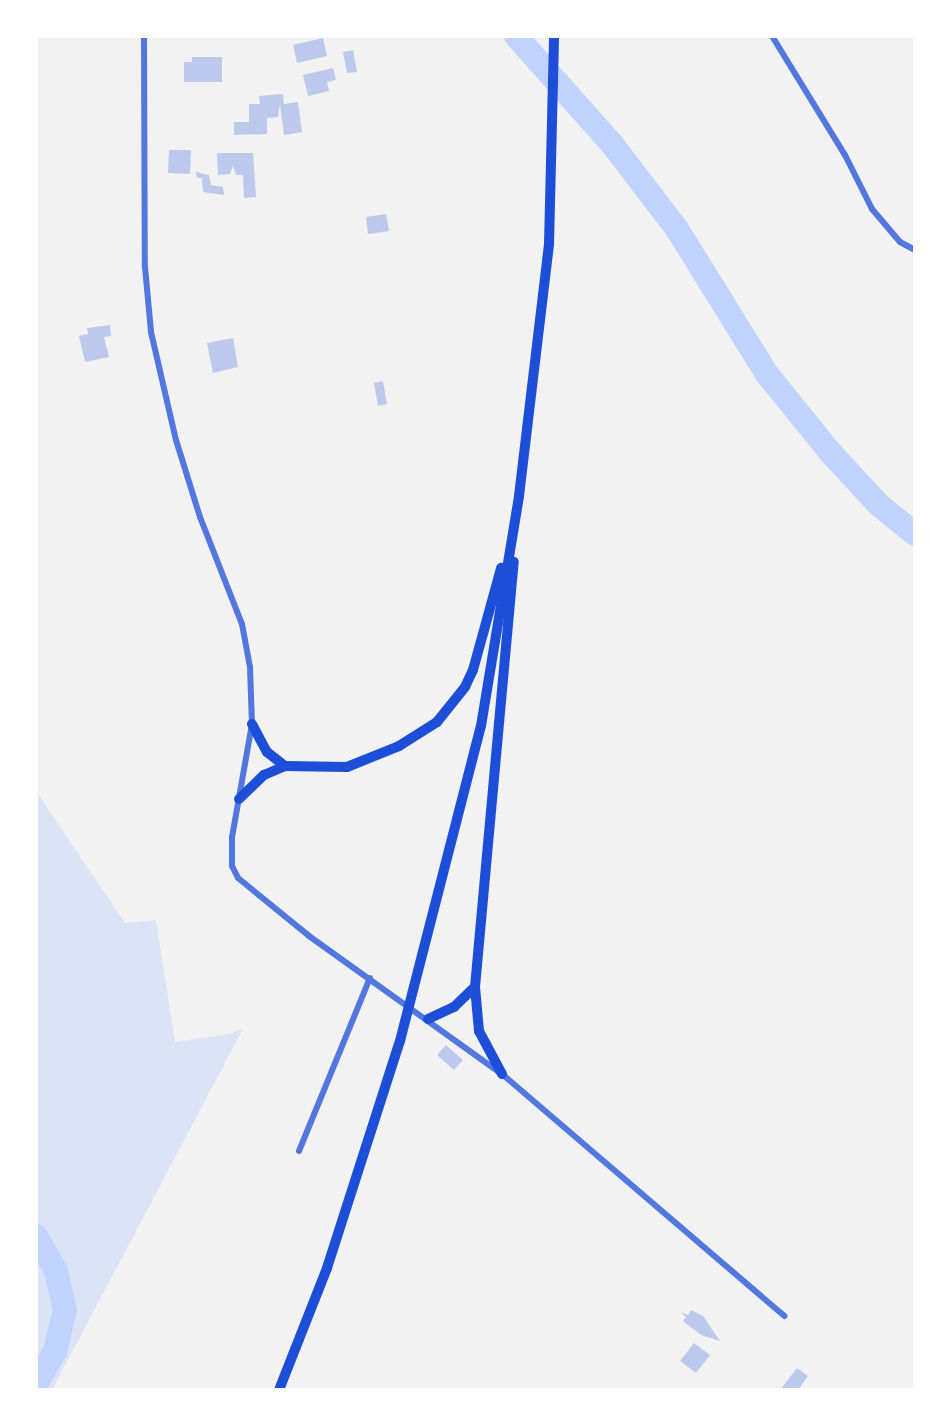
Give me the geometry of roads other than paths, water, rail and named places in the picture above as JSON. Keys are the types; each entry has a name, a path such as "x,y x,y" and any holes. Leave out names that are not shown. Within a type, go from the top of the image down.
{"highway":[{"path":"502,1074 479,1031 475,987 502,722 519,496 549,244 554,36"},
{"path":"239,799 264,775 285,766 347,767 399,746 437,722 465,687 481,649 519,496"},
{"path":"279,1390 327,1268 400,1041 481,726 519,496"},
{"path":"252,724 267,752 285,766"},
{"path":"428,1019 454,1007 475,987"}],"street":[{"path":"144,36 145,267 151,332 176,440 200,517 242,624 250,667 252,724 239,799 232,866 238,878 309,936 502,1074 784,1316"},
{"path":"772,36 845,155 872,209 900,242 915,250"},
{"path":"299,1151 370,978"}],"waterway":[{"path":"516,36 612,144 677,229 767,374 830,452 879,505 915,534"},
{"path":"36,1236 56,1271 65,1310 55,1351 36,1384"}]}
